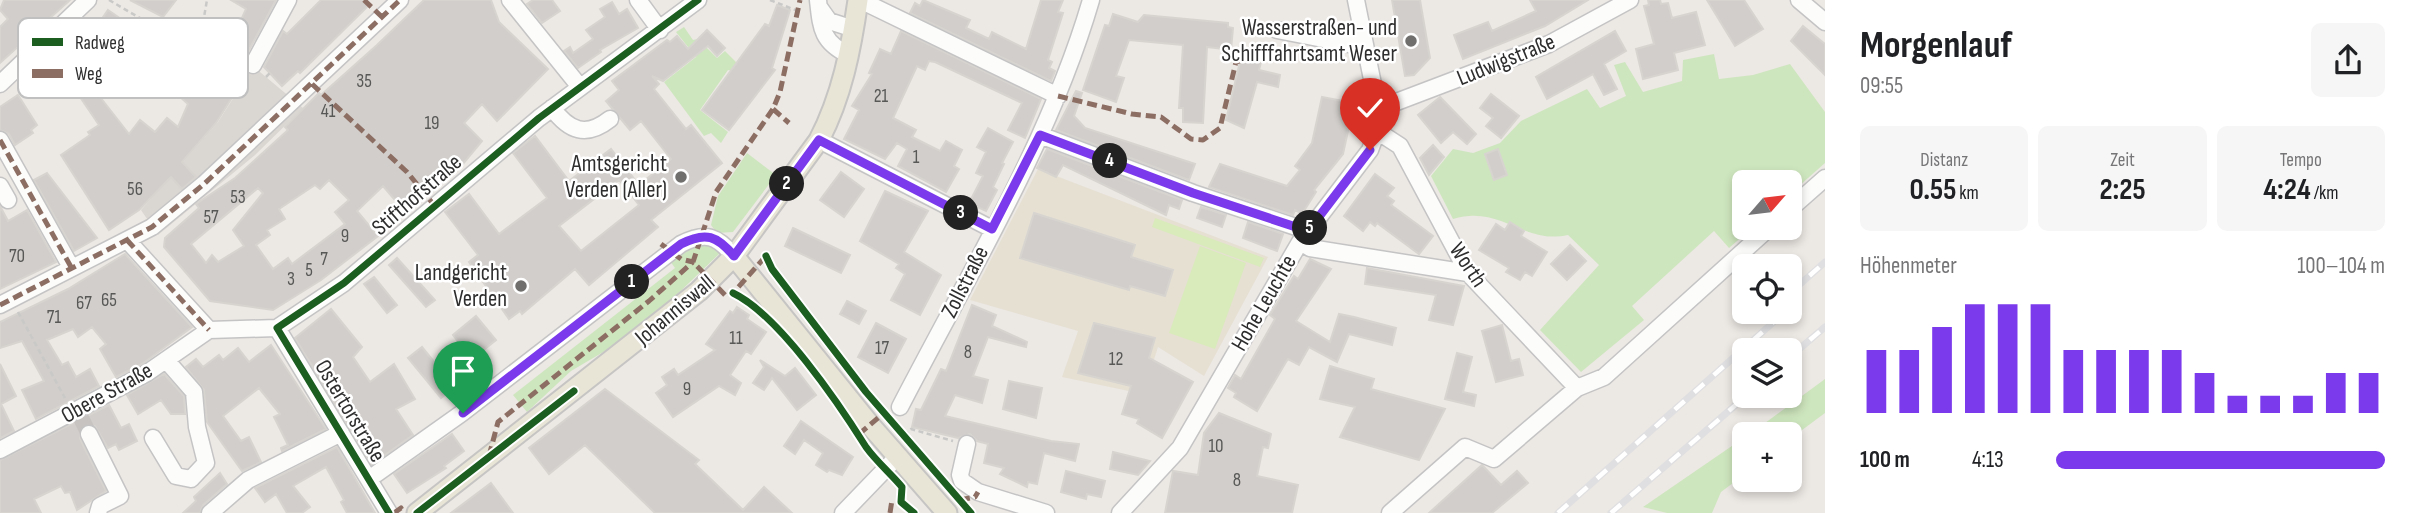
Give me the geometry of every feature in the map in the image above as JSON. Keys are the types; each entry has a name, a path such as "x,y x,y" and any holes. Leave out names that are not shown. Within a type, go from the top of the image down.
{"main road":[{"name":"Johanniswall","path":"417,513 666,318 734,256 819,140 838,97 859,0"},
{"path":"734,256 897,457 947,513"}],"street":[{"path":"69,18 88,0"},
{"path":"249,67 288,0"},
{"path":"6,302 152,227 204,184 400,0"},
{"path":"510,0 580,87"},
{"path":"638,0 660,30"},
{"name":"Stifthofstraße","path":"277,328 360,270 552,108 698,0"},
{"path":"859,0 1058,96"},
{"name":"Zollstraße","path":"900,407 1040,135 1058,96 1091,0"},
{"name":"Hohe Leuchte","path":"1120,513 1180,448 1304,236 1370,150 1377,131 1378,109 1356,0"},
{"name":"Ludwigstraße","path":"1378,109 1549,44 1630,0"},
{"path":"1799,0 1825,22"},
{"path":"819,3 829,21 854,29"},
{"path":"819,3 822,34 836,49 849,55"},
{"path":"1277,30 1364,47"},
{"path":"0,83 18,66"},
{"path":"552,108 565,125 580,132 596,128 610,119"},
{"name":"Worth","path":"1377,131 1399,146 1468,273 1577,388"},
{"path":"1040,135 1304,236 1310,248 1468,273"},
{"path":"0,140 71,267"},
{"path":"819,140 992,229"},
{"path":"1802,198 1825,178"},
{"path":"0,186 8,200"},
{"path":"369,479 463,413 681,244 702,235 714,236 734,256"},
{"path":"127,240 209,330 277,328"},
{"path":"1390,513 1465,447 1494,459 1577,388 1604,377 1756,240"},
{"name":"Ostertorstraße","path":"277,328 389,513"},
{"name":"Obere Straße","path":"0,450 77,414 166,360 209,330"},
{"path":"153,438 176,476 191,479 206,463 197,427 194,391 166,360"},
{"path":"210,513 248,480 341,433"},
{"path":"89,434 120,496 100,506 98,513"},
{"path":"967,444 960,475 962,481 978,492 1046,513"},
{"path":"843,513 897,457"}],"path":[{"path":"109,0 140,18"},
{"path":"204,18 207,0"},
{"path":"770,0 799,11"},
{"path":"266,77 270,73"},
{"path":"6,302 77,414"},
{"path":"904,435 911,429 967,444"}],"shaded area":[{"path":"248,62 303,108 255,155 158,235 141,210 218,122 233,98 248,98"},
{"path":"1038,169 1268,257 1204,376 1158,347 1143,394 1062,377 1078,331 970,300"}],"green space":[{"path":"684,27 693,40 698,39 717,58 725,51 737,63 733,71 728,70 700,110 728,132 721,143 711,133 704,136 664,82 696,57 676,32"},
{"path":"1714,54 1719,79 1753,75 1790,64 1825,112 1825,163 1802,183 1802,170 1732,170 1732,240 1738,240 1729,248 1714,231 1632,306 1644,320 1581,372 1540,330 1599,265 1568,235 1538,235 1485,217 1453,219 1431,176 1453,149 1473,153 1500,143 1521,121 1587,89 1600,108 1626,96 1614,65 1625,62 1643,92 1682,81 1683,60"},
{"path":"747,153 776,175 733,232 717,233 711,225 718,196"},
{"path":"1155,218 1264,258 1260,267 1152,227"},
{"path":"706,240 720,250 719,254 662,309 617,344 571,371 527,412 513,395 675,268 667,257"},
{"path":"1200,246 1246,263 1215,349 1169,333"},
{"path":"1825,379 1825,413 1802,430 1802,422 1766,422 1785,408 1802,408 1802,396"},
{"path":"1732,446 1732,484 1721,492 1712,513 1667,513 1643,507"}],"building":[{"path":"4,0 70,0 50,18 18,18 18,47 0,63 0,27 8,19 0,10"},
{"path":"130,0 176,0 163,17"},
{"path":"231,0 276,0 248,52 248,18 242,18 246,9"},
{"path":"321,0 362,0 368,6 300,73 298,71 282,86 264,67 283,31 287,34"},
{"path":"424,0 491,0 499,22 548,69 497,121 482,104 464,123 482,141 462,165 406,213 383,186 357,211 378,236 321,280 273,310 210,301 164,247 165,238 199,208 196,204 235,178 288,130 285,127 319,93 321,95","holes":["329,180 349,200 335,212 345,224 292,264 288,258 273,269 256,245 270,235 267,230 285,219 279,209 315,185 320,189","258,188 263,193 233,230 244,246 218,262 212,255 206,263 191,244"]},
{"path":"533,0 552,0 560,11 542,23 527,4"},
{"path":"923,0 970,20 966,28 989,39 992,32 1026,49 1041,0 1063,0 1058,12 1063,13 1048,60 1052,62 1049,68 1055,71 1051,81 910,13 915,3 920,6"},
{"path":"1392,0 1420,0 1430,58 1414,75 1405,76"},
{"path":"1530,0 1588,0 1545,26 1463,59 1454,35 1488,22 1492,31 1536,11"},
{"path":"1648,0 1668,3 1672,18 1696,12 1705,45 1674,53 1678,70 1643,79 1636,49 1654,44 1644,6 1649,5"},
{"path":"1707,0 1744,0 1763,29 1735,46"},
{"path":"612,2 619,14 627,9 638,28 600,50 601,52 578,68 564,51 570,47 573,53 593,39 586,30 605,17 600,9"},
{"path":"777,5 790,10 772,68 775,70 729,130 702,110 765,24 769,26"},
{"path":"108,10 120,18 102,18"},
{"path":"1113,14 1138,22 1144,15 1228,23 1228,27 1233,28 1231,50 1207,47 1203,123 1183,122 1183,108 1179,108 1183,45 1129,40 1116,76 1124,78 1116,102 1083,90 1105,25 1109,26"},
{"path":"1803,26 1825,44 1825,75 1791,41"},
{"path":"707,30 725,48 717,56 708,46 663,81 652,76 659,84 654,89 686,129 691,125 722,163 651,220 658,227 589,285 575,269 522,314 520,311 509,319 469,262 478,255 445,212 469,194 499,234 547,198 513,153 535,136 569,181 611,149 639,185 671,159 641,121 630,130 606,101 619,90 612,81 667,40 670,42 677,36 688,49","holes":["619,180 639,205 581,251 559,226"]},
{"path":"901,31 1041,99 1025,138 1008,130 1022,103 935,62 929,61 925,70 917,66 893,118 916,130 912,137 940,151 946,141 962,150 954,166 959,169 946,192 898,166 907,149 897,143 885,159 844,139 859,110 852,106 872,74 869,73 880,49 891,54"},
{"path":"1615,31 1626,51 1604,64 1617,89 1604,95 1593,74 1547,99 1536,77"},
{"path":"1241,58 1261,62 1259,70 1280,75 1278,87 1257,82 1244,128 1226,120"},
{"path":"1076,91 1082,93 1074,116 1085,128 1195,164 1189,180 1056,130"},
{"path":"1491,94 1519,116 1501,138 1486,126 1493,118 1480,108"},
{"path":"18,95 37,125 31,130 33,133 15,145 9,134 0,130 0,107"},
{"path":"1322,97 1354,103 1343,154 1314,190 1316,192 1302,214 1295,210 1293,215 1209,187 1220,164 1287,186 1300,170 1295,166 1312,143"},
{"path":"1440,97 1476,134 1467,144 1453,132 1441,143 1418,115"},
{"path":"81,98 101,98 129,134 140,120 155,132 167,118 178,127 188,104 181,98 232,98 216,123 182,162 196,177 182,189 171,177 139,210 109,230 61,155 90,135 88,132 99,125"},
{"path":"988,128 1013,142 993,187 997,190 986,211 969,203 983,176 976,173 986,152 977,147"},
{"path":"1433,145 1444,157 1429,175 1420,158"},
{"path":"1047,149 1182,200 1179,209 1169,205 1166,215 1063,165 1056,177 1037,168"},
{"path":"1498,149 1507,175 1494,180 1485,154"},
{"path":"841,172 864,189 844,217 820,200"},
{"path":"47,173 97,238 74,251 34,180"},
{"path":"1375,174 1394,188 1387,196 1394,201 1391,205 1433,236 1419,254 1377,223 1375,226 1370,222 1363,231 1344,216"},
{"path":"885,191 928,211 904,252 941,275 920,315 891,300 905,274 896,268 899,264 860,241"},
{"path":"0,206 8,221 27,210 56,262 0,289"},
{"path":"1201,207 1226,215 1222,227 1197,218"},
{"path":"1034,213 1135,245 1131,257 1173,270 1165,296 1130,286 1129,290 1020,258"},
{"path":"1248,222 1283,234 1277,251 1243,238"},
{"path":"1510,222 1524,231 1521,236 1547,252 1532,276 1525,272 1520,280 1506,272 1509,268 1479,250 1496,224 1505,230"},
{"path":"793,228 850,255 841,273 785,246"},
{"path":"1570,245 1586,261 1567,280 1551,264"},
{"path":"125,254 192,327 142,364 116,377 100,349 106,344 92,327 78,337 73,329 47,340 62,365 68,362 76,377 90,369 99,386 36,419 22,390 44,381 22,341 0,348 0,322 68,289"},
{"path":"397,258 435,300 426,307 389,265"},
{"path":"1310,259 1331,269 1296,321 1330,342 1339,314 1354,317 1396,328 1392,345 1349,334 1337,362 1309,347 1299,365 1288,359 1257,411 1234,397 1236,393 1228,388 1235,375 1241,379 1275,319 1270,315 1294,276 1298,279"},
{"path":"1367,268 1464,286 1453,325 1429,320 1436,295 1365,284"},
{"path":"374,277 397,305 387,313 364,284"},
{"path":"847,301 866,311 859,324 840,314"},
{"path":"972,305 996,315 992,326 1027,342 1026,347 988,337 973,376 988,380 982,403 955,395 945,416 1051,441 1079,444 1075,461 1044,453 1037,484 1028,482 1027,487 1000,474 1004,468 984,463 988,444 977,441 970,434 958,438 912,427 916,409 921,410 941,369 946,371"},
{"path":"737,307 749,315 747,319 766,332 751,354 746,351 730,375 741,383 735,395 719,386 673,417 656,393 667,385 662,377 674,369 678,375 715,350 706,344 730,311 733,313"},
{"path":"331,309 362,347 353,357 370,382 394,364 415,399 396,409 413,435 372,464 295,338"},
{"path":"476,316 496,340 456,372 463,380 441,398 408,358 422,347 439,368 463,348 453,335"},
{"path":"876,323 906,339 888,373 858,357"},
{"path":"1094,323 1155,338 1149,358 1193,382 1162,438 1137,423 1139,419 1122,414 1131,386 1078,373"},
{"path":"1502,325 1511,361 1519,359 1523,375 1496,382 1482,331"},
{"path":"271,345 326,429 282,451 281,448 288,445 274,417 280,414 259,388 223,416 241,441 249,437 261,462 242,471 207,422 204,390 186,367 196,359 203,367 219,355 223,360 238,348 249,362"},
{"path":"1457,353 1472,357 1463,392 1476,395 1474,406 1445,399"},
{"path":"760,360 785,376 795,368 816,395 797,410 772,378 764,390 753,383 764,367"},
{"path":"0,364 16,396 1,404 14,431 0,438"},
{"path":"1330,366 1374,379 1371,389 1445,409 1419,460 1340,437 1355,407 1320,399"},
{"path":"164,374 184,396 185,414 171,414 161,400 138,414 127,395"},
{"path":"1009,381 1042,388 1036,418 1003,409"},
{"path":"605,389 699,460 695,464 743,510 764,487 792,513 655,513 585,445 549,474 529,448"},
{"path":"109,405 121,428 129,424 137,441 119,450 116,444 108,448 95,426 89,424 80,429 80,439 106,491 77,510 70,492 65,493 61,486 34,499 41,513 0,513 0,460"},
{"path":"1219,413 1271,434 1268,448 1263,447 1257,476 1298,485 1292,513 1165,513 1173,471 1198,475 1204,433"},
{"path":"801,421 853,457 842,475 829,470 827,472 816,465 823,453 804,440 795,454 784,446"},
{"path":"452,434 464,451 444,466 446,468 407,493 394,474"},
{"path":"337,447 375,513 347,513 341,502 344,500 326,467 293,486 310,507 302,513 287,513 276,494 265,502 255,488"},
{"path":"1113,452 1150,461 1138,475 1110,469"},
{"path":"1482,465 1501,485 1517,471 1528,483 1492,513 1429,513"},
{"path":"1066,471 1105,481 1101,497 1087,494 1086,499 1061,492"},
{"path":"220,473 227,484 203,505 200,513 183,513 196,501 194,497"},
{"path":"491,483 513,513 451,513"}],"tunnel":[{"path":"81,418 89,434"}],"railway":[{"path":"1802,282 1825,262"},
{"path":"1558,513 1771,324"},
{"path":"1802,347 1825,327"},
{"path":"1611,513 1732,408"}],"marked path":[{"path":"364,0 382,17"},
{"path":"0,305 152,227 204,184 400,0"},
{"path":"725,295 693,262 716,192 773,109 780,92 800,0"},
{"path":"1058,96 1132,114 1161,117 1191,139 1203,140 1220,128 1236,62 1274,50"},
{"path":"312,84 407,172 434,205"},
{"path":"773,109 789,123"},
{"path":"0,140 71,267"},
{"path":"127,240 209,330"},
{"path":"661,244 681,259 693,262"},
{"path":"739,296 733,293 766,256 768,260"},
{"path":"489,456 498,422 649,301 693,262"},
{"path":"859,434 885,412"},
{"path":"960,500 975,497 978,492"},
{"path":"890,513 892,500"},
{"path":"394,513 401,508 404,513"}],"cycle path":[{"path":"389,513 277,328 344,283 539,118 698,0"},
{"path":"766,256 772,269 866,392 971,513"},
{"path":"733,293 769,320 807,362 870,452 902,487 901,502 914,513"},
{"path":"417,513 574,391"}],"place":[{"name":"Wasserstraßen- und Schifffahrtsamt Weser","path":"1411,41"},
{"name":"Amtsgericht Verden (Aller)","path":"681,177"},
{"name":"Landgericht Verden","path":"521,286"}],"route":[{"path":"463,413 681,244 702,235 714,236 734,256 819,140 992,229 1040,135 1193,193 1308,231 1370,150"}]}
